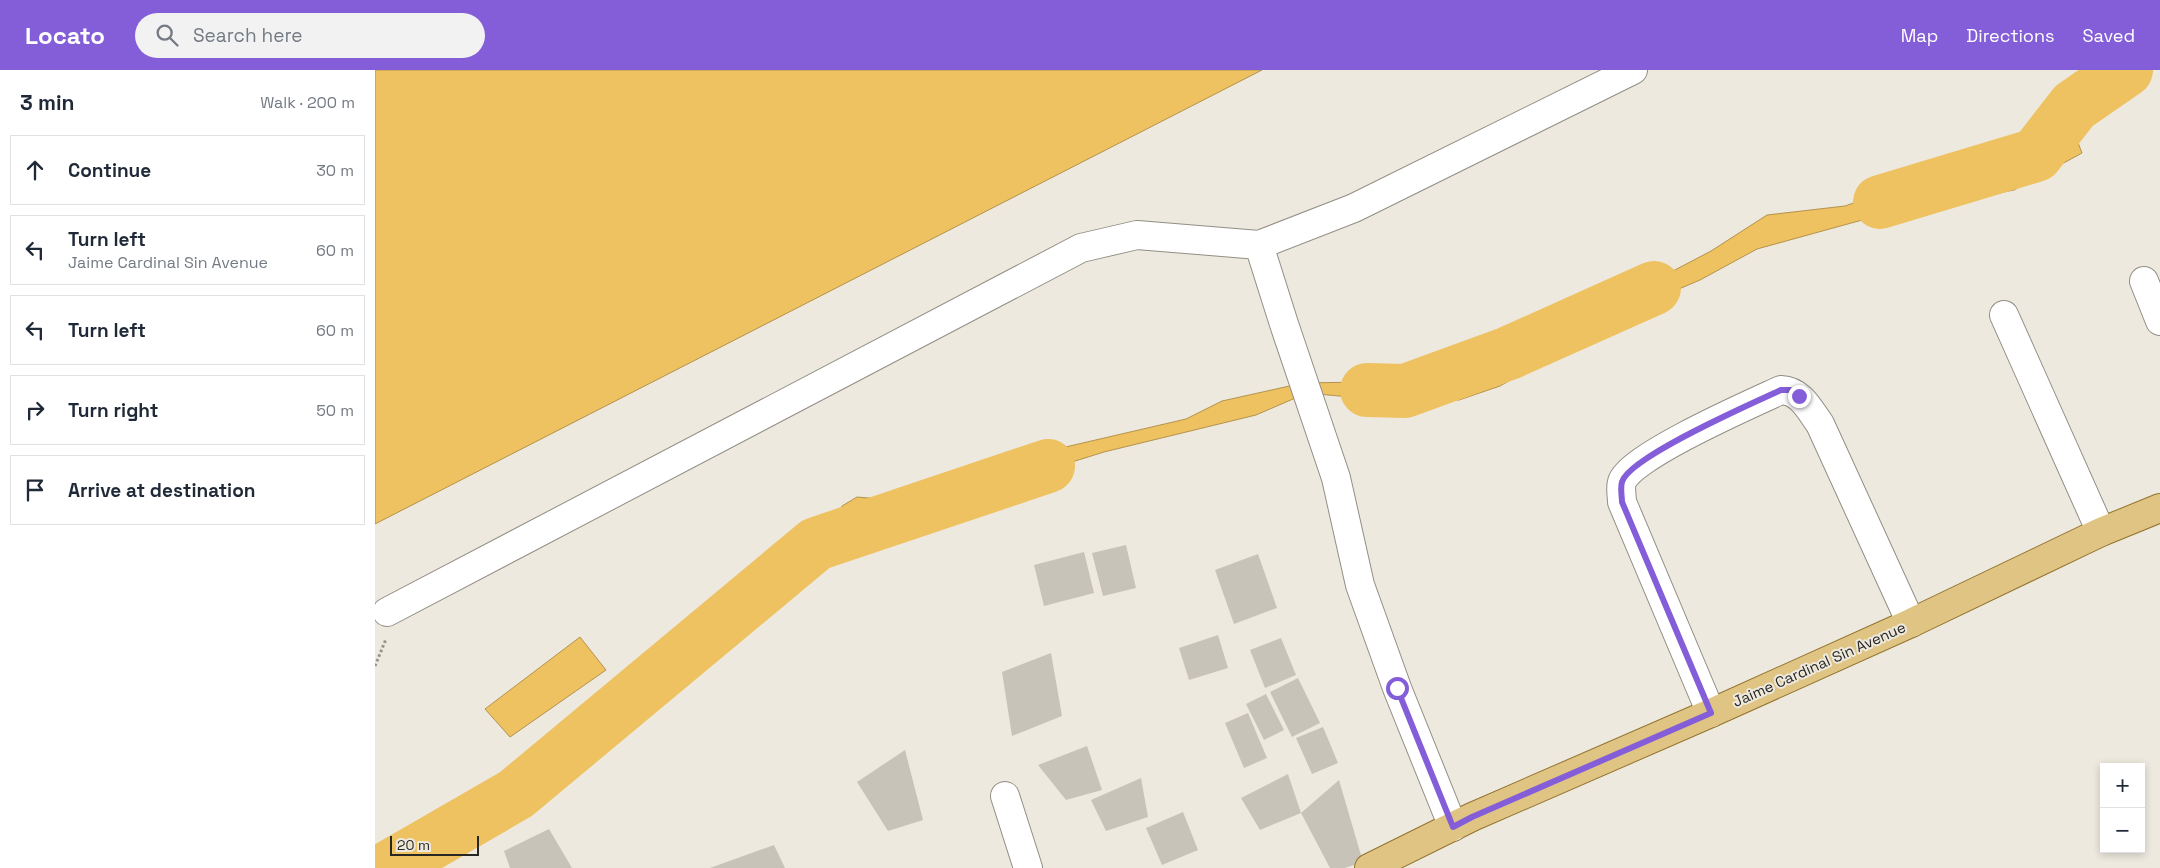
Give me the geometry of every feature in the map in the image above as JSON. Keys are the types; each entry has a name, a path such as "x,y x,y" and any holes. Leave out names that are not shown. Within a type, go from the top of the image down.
{"main road":[{"name":"Jaime Cardinal Sin Avenue","path":"1369,868 1472,817 1711,713 1911,623 2101,532 2160,508"}],"street":[{"path":"387,612 1081,248 1137,235 1259,245 1355,208 1633,70"},
{"path":"1259,245 1283,324 1336,478 1360,585 1397,688 1453,827"},
{"path":"2144,281 2160,321"},
{"path":"2004,315 2101,532"},
{"path":"1711,713 1622,502 1622,482 1631,469 1711,422 1781,390 1790,390 1799,396 1820,424 1911,623"},
{"path":"1005,796 1028,868"}],"shaded area":[{"path":"375,70 1262,70 375,524"},
{"path":"2072,127 2082,153 2014,190 1958,201 1924,203 1757,249 1700,280 1660,297 1500,386 1459,400 1392,401 1307,393 1256,415 1104,452 1008,482 913,505 862,539 837,530 837,517 842,506 857,497 880,499 1001,462 1186,419 1222,401 1303,383 1421,381 1461,376 1507,366 1540,348 1593,313 1711,251 1767,215 1845,206 1924,178 1995,181 2012,173 2040,137"},
{"path":"580,637 606,670 510,737 485,709"}],"building":[{"path":"1126,545 1136,588 1103,596 1092,553"},
{"path":"1084,552 1094,593 1044,606 1034,565"},
{"path":"1258,554 1277,608 1234,624 1215,570"},
{"path":"1218,635 1228,668 1189,680 1179,648"},
{"path":"1281,638 1296,675 1265,688 1250,650"},
{"path":"1051,653 1062,716 1012,736 1002,672"},
{"path":"1298,678 1320,723 1292,737 1270,692"},
{"path":"1266,694 1284,730 1264,740 1246,704"},
{"path":"1248,713 1267,758 1244,768 1225,723"},
{"path":"1323,727 1338,763 1312,774 1296,738"},
{"path":"1087,746 1102,790 1066,800 1038,765"},
{"path":"905,750 923,820 888,831 857,782"},
{"path":"1288,774 1301,813 1260,830 1241,798"},
{"path":"1141,778 1148,817 1106,831 1091,800"},
{"path":"1339,780 1363,862 1345,868 1330,868 1301,813"},
{"path":"1183,812 1198,850 1162,865 1146,828"},
{"path":"549,829 572,868 510,868 504,851"},
{"path":"774,845 785,868 710,868"}],"waterway":[{"path":"1880,202 2036,155 2074,106 2126,70"},
{"path":"1367,390 1405,391 1509,353 1654,288"},
{"path":"388,868 516,794 816,544 1048,466"}],"route":[{"path":"1397,688 1453,827 1711,713 1622,502 1622,482 1631,469 1702,426 1781,390 1790,390 1799,396"}]}
